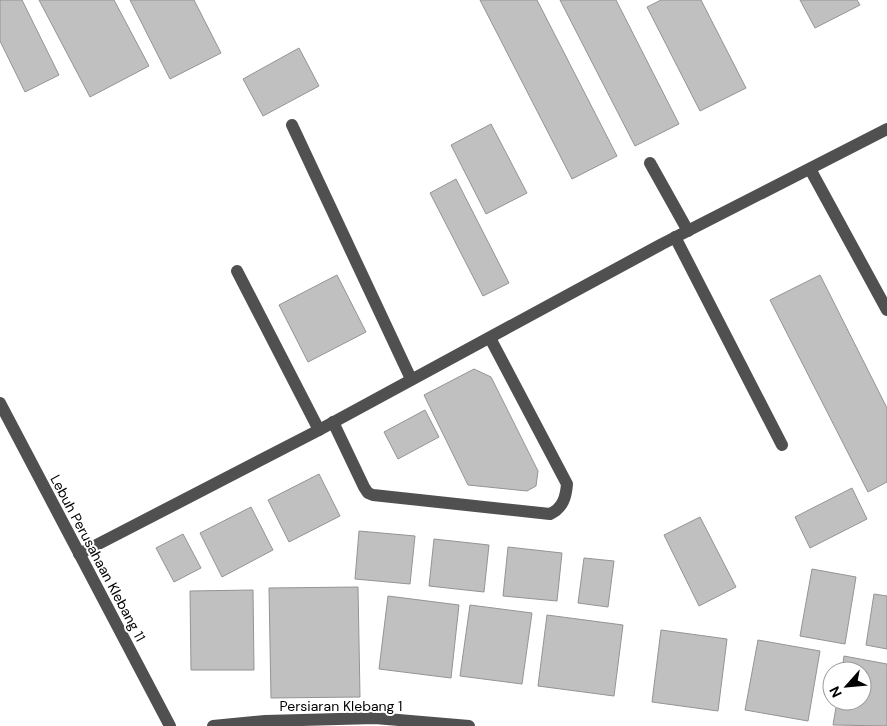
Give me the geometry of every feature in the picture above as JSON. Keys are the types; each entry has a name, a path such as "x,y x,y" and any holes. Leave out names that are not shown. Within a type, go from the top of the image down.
{"street":[{"path":"292,125 411,379"},
{"path":"79,554 319,430 675,237 887,129"},
{"path":"650,163 688,231"},
{"path":"810,169 887,310"},
{"path":"675,237 782,445"},
{"path":"237,271 319,430"},
{"path":"333,422 364,487 368,493 373,495 550,514 557,511 561,506 566,490 564,476 490,338"},
{"name":"Lebuh Perusahaan Klebang 11","path":"0,403 170,726"},
{"name":"Persiaran Klebang 1","path":"213,726 265,721 374,718 469,726"}],"building":[{"path":"0,0 22,0 59,75 25,92 0,41"},
{"path":"39,0 114,0 149,66 90,97"},
{"path":"130,0 194,0 221,53 170,79"},
{"path":"480,0 537,0 617,156 572,179"},
{"path":"560,0 616,0 679,124 635,146"},
{"path":"661,0 701,0 746,88 700,111 647,7"},
{"path":"800,0 857,0 860,5 815,28"},
{"path":"299,48 319,86 263,116 243,79"},
{"path":"491,124 527,193 486,214 451,145"},
{"path":"456,179 509,283 483,296 430,193"},
{"path":"337,275 366,332 308,362 279,305"},
{"path":"820,275 887,408 887,482 868,492 770,300"},
{"path":"474,369 491,377 538,471 536,486 527,491 468,485 424,395"},
{"path":"425,410 439,437 398,459 384,432"},
{"path":"319,474 340,516 289,542 268,500"},
{"path":"852,488 867,519 810,548 795,517"},
{"path":"251,507 273,550 222,577 200,533"},
{"path":"700,517 736,587 699,606 664,535"},
{"path":"359,531 415,536 410,584 355,579"},
{"path":"183,534 201,568 174,582 156,548"},
{"path":"434,539 489,545 484,592 429,586"},
{"path":"508,547 562,553 557,601 503,596"},
{"path":"584,558 614,561 608,607 578,603"},
{"path":"812,569 856,577 845,644 800,636"},
{"path":"358,587 360,697 271,698 269,588"},
{"path":"253,590 254,670 191,670 190,591"},
{"path":"874,594 887,596 887,649 866,645"},
{"path":"388,596 459,605 451,678 379,669"},
{"path":"470,605 532,613 522,684 460,676"},
{"path":"547,615 623,625 614,696 538,686"},
{"path":"661,630 727,639 718,711 652,702"},
{"path":"758,640 820,651 808,721 745,710"},
{"path":"844,656 871,661 843,661"},
{"path":"872,661 887,664 887,726 833,725 835,711 872,711"}]}
